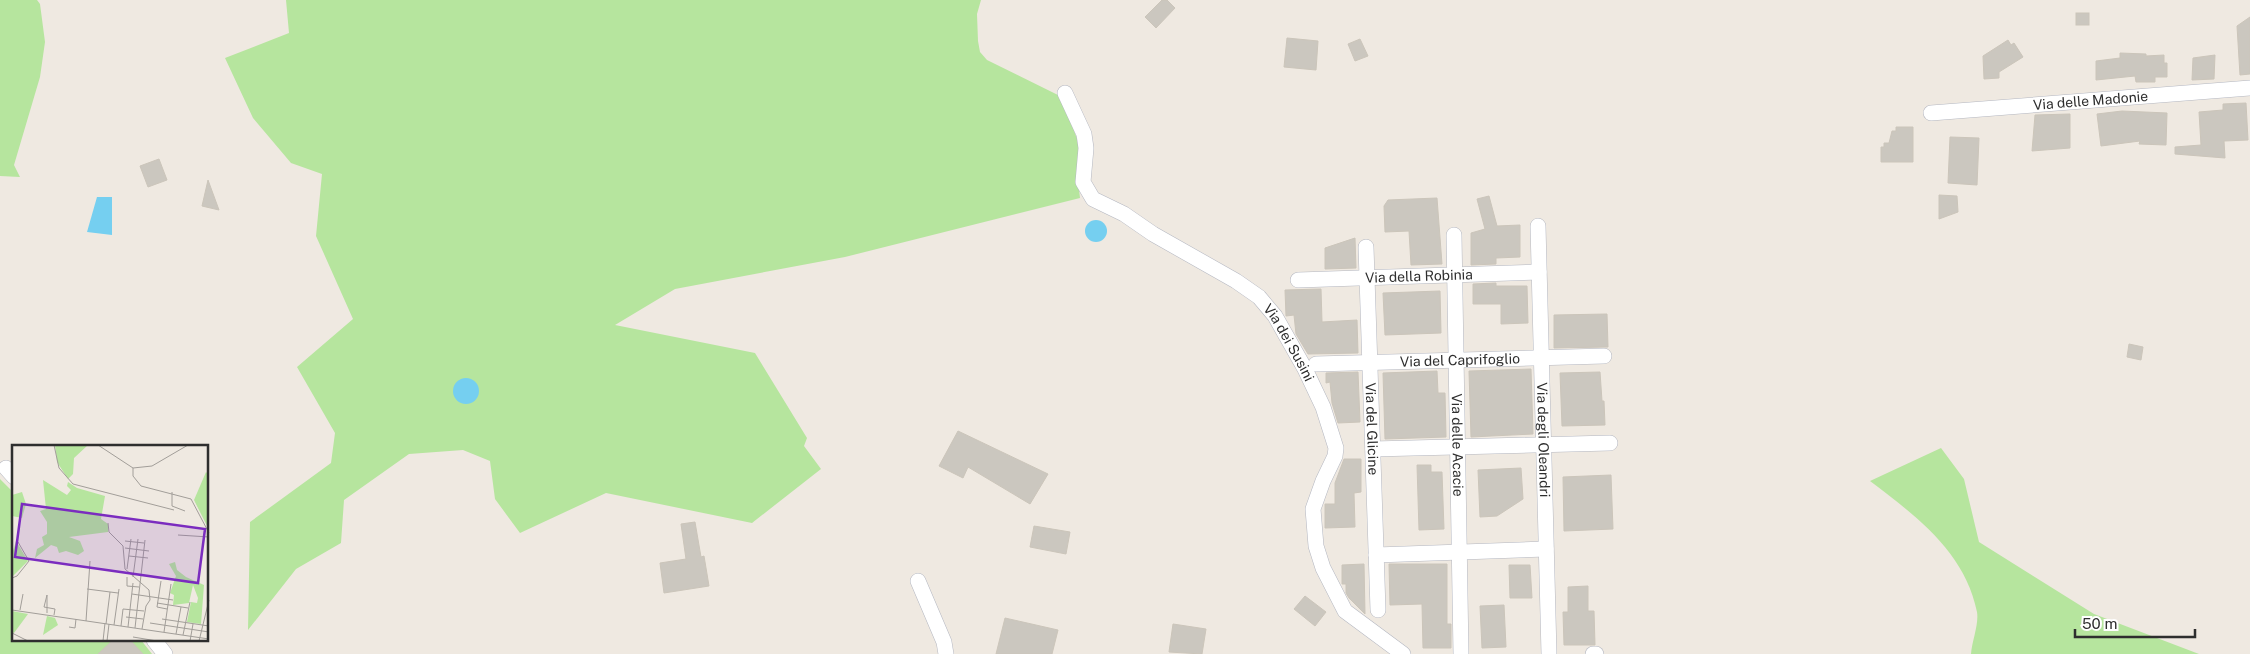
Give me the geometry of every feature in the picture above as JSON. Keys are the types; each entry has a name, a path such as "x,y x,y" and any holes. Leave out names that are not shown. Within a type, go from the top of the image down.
{"street":[{"name":"Via delle Madonie","path":"1931,113 2250,88"},
{"name":"Via dei Susini","path":"1065,93 1084,134 1086,148 1083,182 1093,199 1124,214 1153,234 1236,281 1259,297 1275,316 1305,369 1323,407 1336,448 1336,456 1323,481 1313,509 1316,546 1323,568 1345,611 1403,654"},
{"name":"Via degli Oleandri","path":"1538,226 1549,654"},
{"name":"Via delle Acacie","path":"1454,235 1461,654"},
{"name":"Via del Glicine","path":"1366,247 1378,610"},
{"name":"Via della Robinia","path":"1298,280 1539,272"},
{"name":"Via del Caprifoglio","path":"1316,364 1604,356"},
{"path":"1373,449 1610,444"},
{"path":"1376,554 1546,549"},
{"path":"918,581 944,642 946,654"},
{"path":"156,642 165,654"}],"green space":[{"path":"0,0 37,0 40,4 45,42 40,77 14,165 20,177 0,176"},
{"path":"286,0 981,0 977,14 980,52 987,60 1062,97 1081,150 1078,182 1080,198 845,257 675,289 615,325 755,353 807,438 804,446 821,469 752,523 606,493 520,533 495,499 490,461 463,450 409,454 344,500 341,543 296,569 248,630 250,522 331,463 335,433 297,367 353,319 316,236 322,174 291,163 253,118 225,58 289,33"},
{"path":"1941,448 1964,479 1979,542 2094,614 2199,654 1971,654 1977,612 1971,591 1962,571 1950,553 1921,522 1870,481"},
{"path":"0,479 12,491 12,642 143,642 152,654 0,654"}],"water":[{"path":"97,197 112,197 112,235 87,232"},
{"path":"1096,220 1106,227 1107,231 1100,241 1096,242 1086,235 1085,231 1092,221"},
{"path":"466,378 475,382 479,391 475,400 466,404 457,400 453,391 457,382"}],"building":[{"path":"1162,0 1167,0 1175,8 1156,28 1145,17"},
{"path":"2076,13 2089,13 2089,25 2076,25"},
{"path":"2250,17 2250,74 2240,75 2237,26"},
{"path":"1287,38 1318,41 1316,70 1284,67"},
{"path":"1360,39 1368,56 1355,61 1348,44"},
{"path":"2008,40 2011,45 2014,43 2023,57 1999,72 1999,78 1984,79 1983,56"},
{"path":"2120,53 2146,54 2146,56 2164,55 2164,63 2167,63 2167,77 2155,77 2155,82 2136,82 2135,76 2096,80 2096,61 2120,58"},
{"path":"2215,55 2214,79 2192,80 2193,58"},
{"path":"2246,103 2248,140 2224,141 2225,158 2175,154 2175,147 2201,145 2199,112 2223,110 2223,104"},
{"path":"2122,111 2167,113 2166,145 2139,144 2140,141 2101,146 2097,114"},
{"path":"2070,114 2070,148 2032,151 2035,115"},
{"path":"1896,127 1913,127 1913,162 1881,162 1881,147 1884,147 1884,143 1889,143 1892,131 1896,131"},
{"path":"1950,137 1979,138 1977,185 1948,183"},
{"path":"159,159 167,180 148,187 140,166"},
{"path":"208,180 219,210 202,206"},
{"path":"1939,195 1957,196 1958,212 1939,219"},
{"path":"1489,196 1497,226 1520,225 1520,257 1496,258 1496,264 1471,265 1471,233 1485,229 1477,199"},
{"path":"1437,198 1442,264 1411,265 1409,231 1385,232 1384,206 1388,200"},
{"path":"1355,238 1356,268 1325,269 1325,248"},
{"path":"1496,283 1496,286 1527,286 1528,323 1501,324 1501,304 1473,304 1473,284"},
{"path":"1321,289 1322,322 1357,320 1358,353 1308,354 1296,334 1294,315 1286,316 1285,290"},
{"path":"1440,291 1441,333 1385,335 1383,293"},
{"path":"1607,314 1608,347 1554,348 1554,315"},
{"path":"2129,344 2143,347 2141,360 2127,357"},
{"path":"1531,369 1533,434 1471,437 1469,371"},
{"path":"1437,371 1438,393 1445,393 1446,437 1385,439 1383,373"},
{"path":"1358,372 1360,422 1338,423 1332,403 1330,382 1326,383 1326,373"},
{"path":"1600,372 1605,425 1562,426 1560,373"},
{"path":"958,431 1048,474 1030,504 968,467 963,478 939,466"},
{"path":"1344,459 1361,459 1361,492 1354,493 1355,527 1325,528 1325,504 1335,504 1335,483"},
{"path":"1417,465 1431,465 1431,472 1442,472 1444,529 1419,530"},
{"path":"1521,468 1523,499 1497,516 1480,517 1478,470"},
{"path":"1611,475 1613,529 1564,531 1563,477"},
{"path":"695,522 701,557 704,556 709,586 664,593 660,563 686,559 681,524"},
{"path":"1034,526 1070,532 1066,554 1030,547"},
{"path":"1364,564 1365,614 1349,598 1346,593 1346,584 1342,584 1342,565"},
{"path":"1389,564 1447,564 1447,624 1451,624 1451,648 1423,648 1422,604 1390,605"},
{"path":"1509,565 1530,565 1532,598 1510,598"},
{"path":"1588,586 1588,611 1594,611 1595,645 1564,645 1563,612 1568,612 1568,587"},
{"path":"1305,596 1326,612 1315,626 1294,609"},
{"path":"1504,605 1506,647 1482,648 1480,606"},
{"path":"1005,618 1058,630 1052,654 996,654"},
{"path":"1173,624 1206,629 1202,654 1169,652"},
{"path":"111,642 132,642 143,654 98,654"}]}
